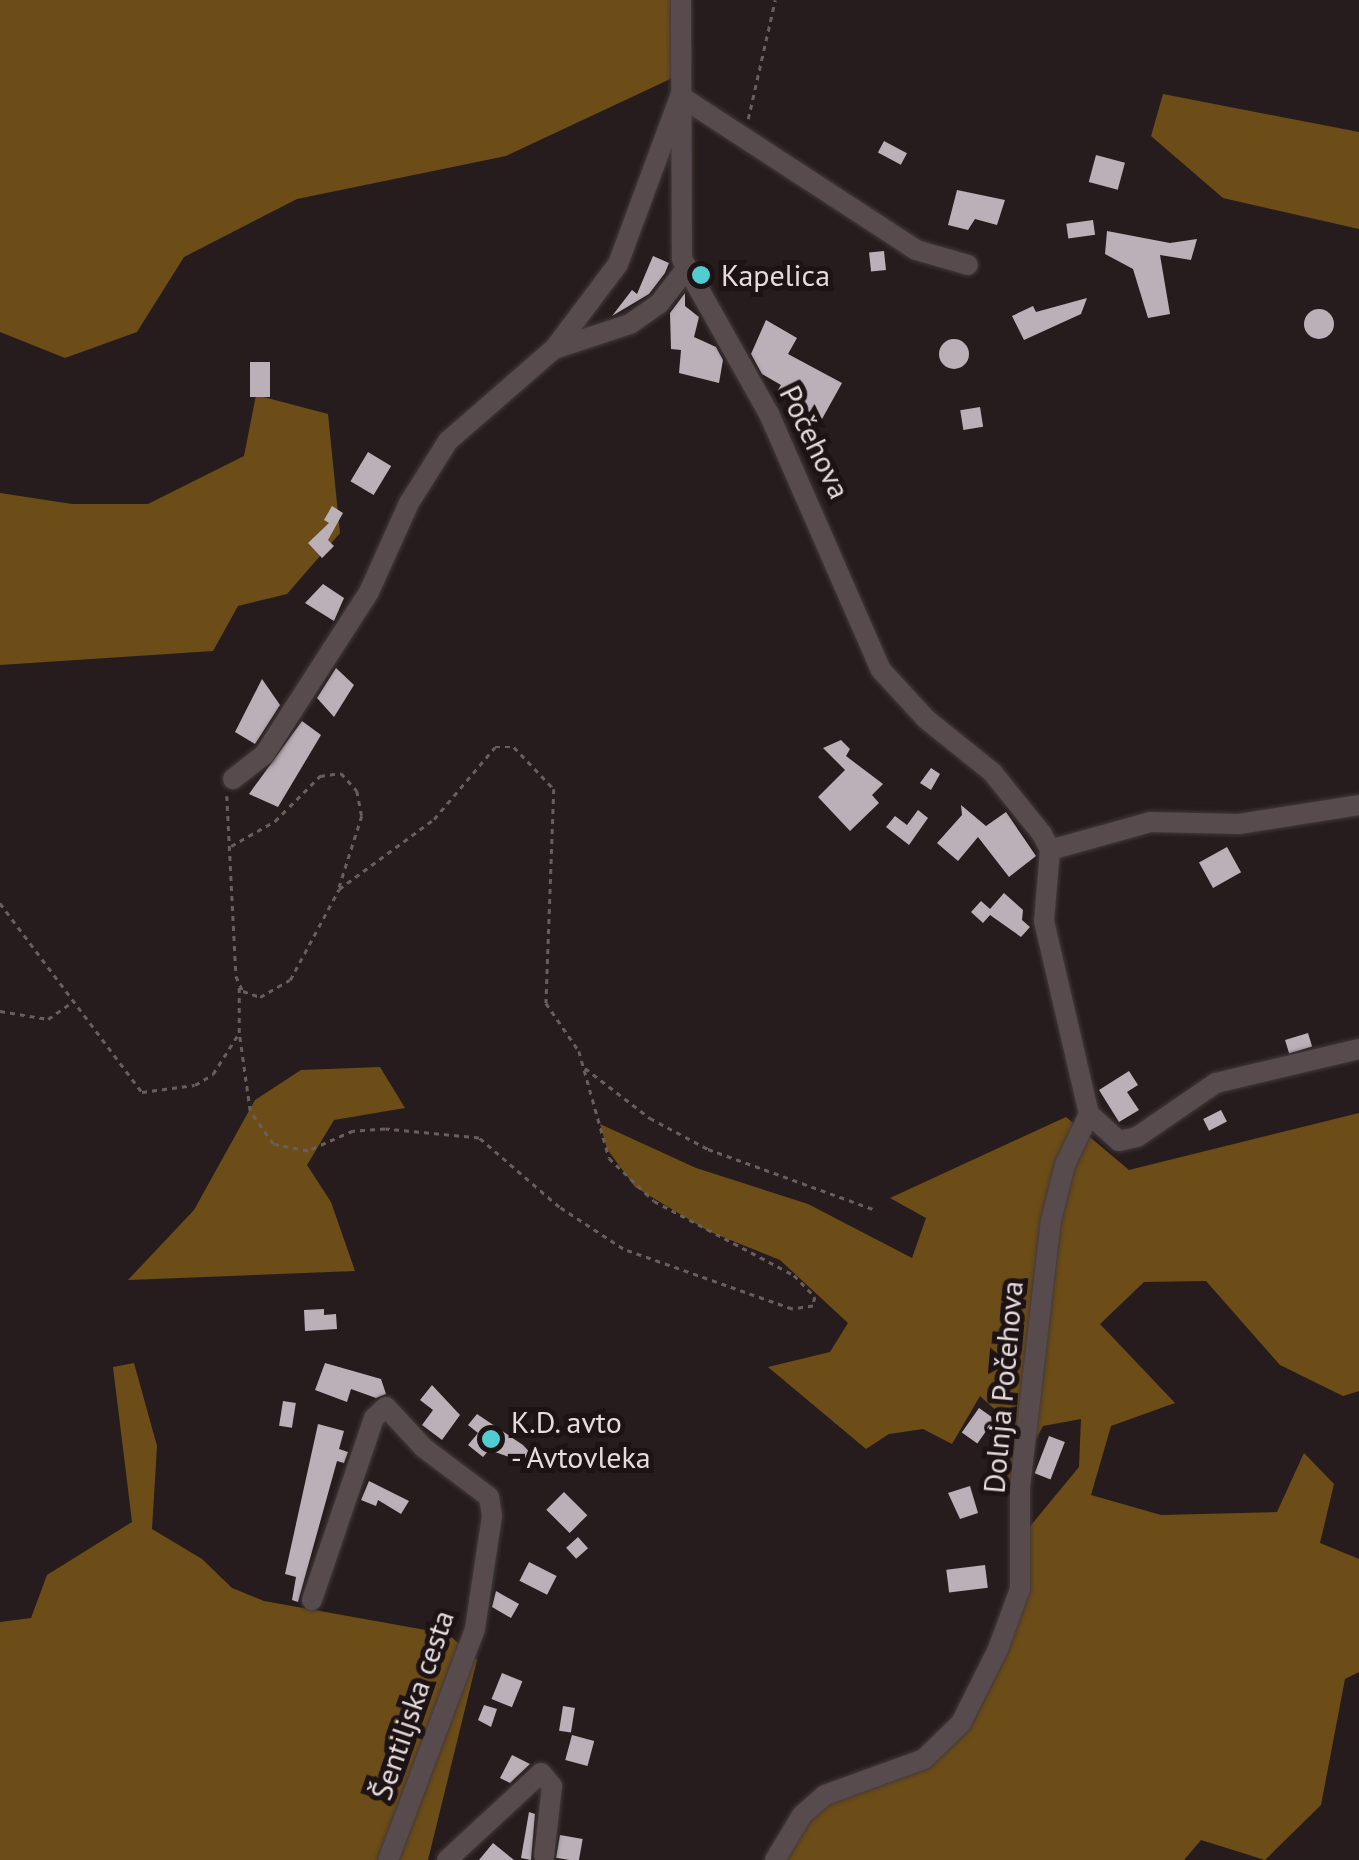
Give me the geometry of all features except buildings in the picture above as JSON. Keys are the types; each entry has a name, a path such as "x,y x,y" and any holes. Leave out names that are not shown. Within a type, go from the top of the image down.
{"street":[{"name":"Počehova","path":"681,0 678,241 686,269 769,414 881,670 926,719 1004,785 1050,850"},
{"path":"234,778 264,755 370,592 402,516 448,440 554,348 618,264 680,96 735,128 916,250 968,265"},
{"path":"554,348 630,324 660,304 686,269"},
{"path":"1359,805 1239,824 1150,822 1050,850 1044,921 1089,1114 1119,1141 1137,1136 1216,1083 1359,1048"},
{"name":"Dolnja Počehova","path":"776,1860 802,1815 825,1795 924,1758 936,1747 961,1723 998,1649 1020,1589 1020,1486 1051,1221 1065,1165 1089,1114"},
{"name":"Šentiljska cesta","path":"312,1600 374,1418 386,1407 424,1448 488,1497 492,1516 475,1629 388,1860"},
{"path":"447,1860 541,1773 552,1786 544,1856"}],"path":[{"path":"735,128 754,104 775,0"},
{"path":"234,778 226,798 238,1033 250,1111 273,1144 308,1150 347,1133 385,1129 479,1138 559,1207 623,1249 683,1275 809,1311 815,1296 794,1275 627,1181 603,1146 584,1067 546,1003 554,789 514,747 495,747 434,819 339,889"},
{"path":"230,846 275,821 320,776 341,774 357,791 362,816 339,889 290,980 260,997 238,986"},
{"path":"0,903 71,1003 142,1092 204,1082 238,1033"},
{"path":"0,1011 48,1019 71,1003"},
{"path":"584,1067 650,1118 708,1150 873,1209"}],"shaded area":[{"path":"0,0 684,0 681,74 506,156 297,199 184,257 137,332 65,358 0,332"},
{"path":"1163,94 1359,132 1359,229 1223,198 1151,136"},
{"path":"256,395 328,414 340,533 287,594 238,606 213,651 0,665 0,493 72,504 148,504 244,456"},
{"path":"380,1067 405,1108 334,1120 307,1165 331,1202 355,1271 128,1280 194,1210 255,1100 301,1070"},
{"path":"1359,1113 1359,1391 1343,1396 1280,1365 1206,1281 1144,1282 1100,1324 1175,1403 1111,1426 1091,1495 1161,1515 1277,1512 1304,1453 1334,1484 1320,1543 1359,1559 1359,1672 1345,1679 1321,1805 1265,1860 1201,1840 1184,1860 779,1860 827,1798 925,1761 1001,1650 1027,1530 1079,1467 1081,1419 1043,1426 1007,1493 994,1458 1002,1416 980,1396 952,1444 923,1429 889,1434 866,1449 768,1367 830,1352 848,1323 780,1260 708,1231 635,1187 607,1149 600,1124 696,1168 808,1204 912,1258 926,1218 890,1198 1066,1117 1129,1170"},
{"path":"134,1363 157,1446 152,1529 202,1559 232,1588 264,1601 448,1634 477,1660 428,1860 0,1860 0,1622 31,1618 47,1575 132,1522 113,1367"}],"place":[{"name":"Kapelica","path":"701,275"},
{"name":"K.D. avto - Avtovleka","path":"491,1439"}]}
